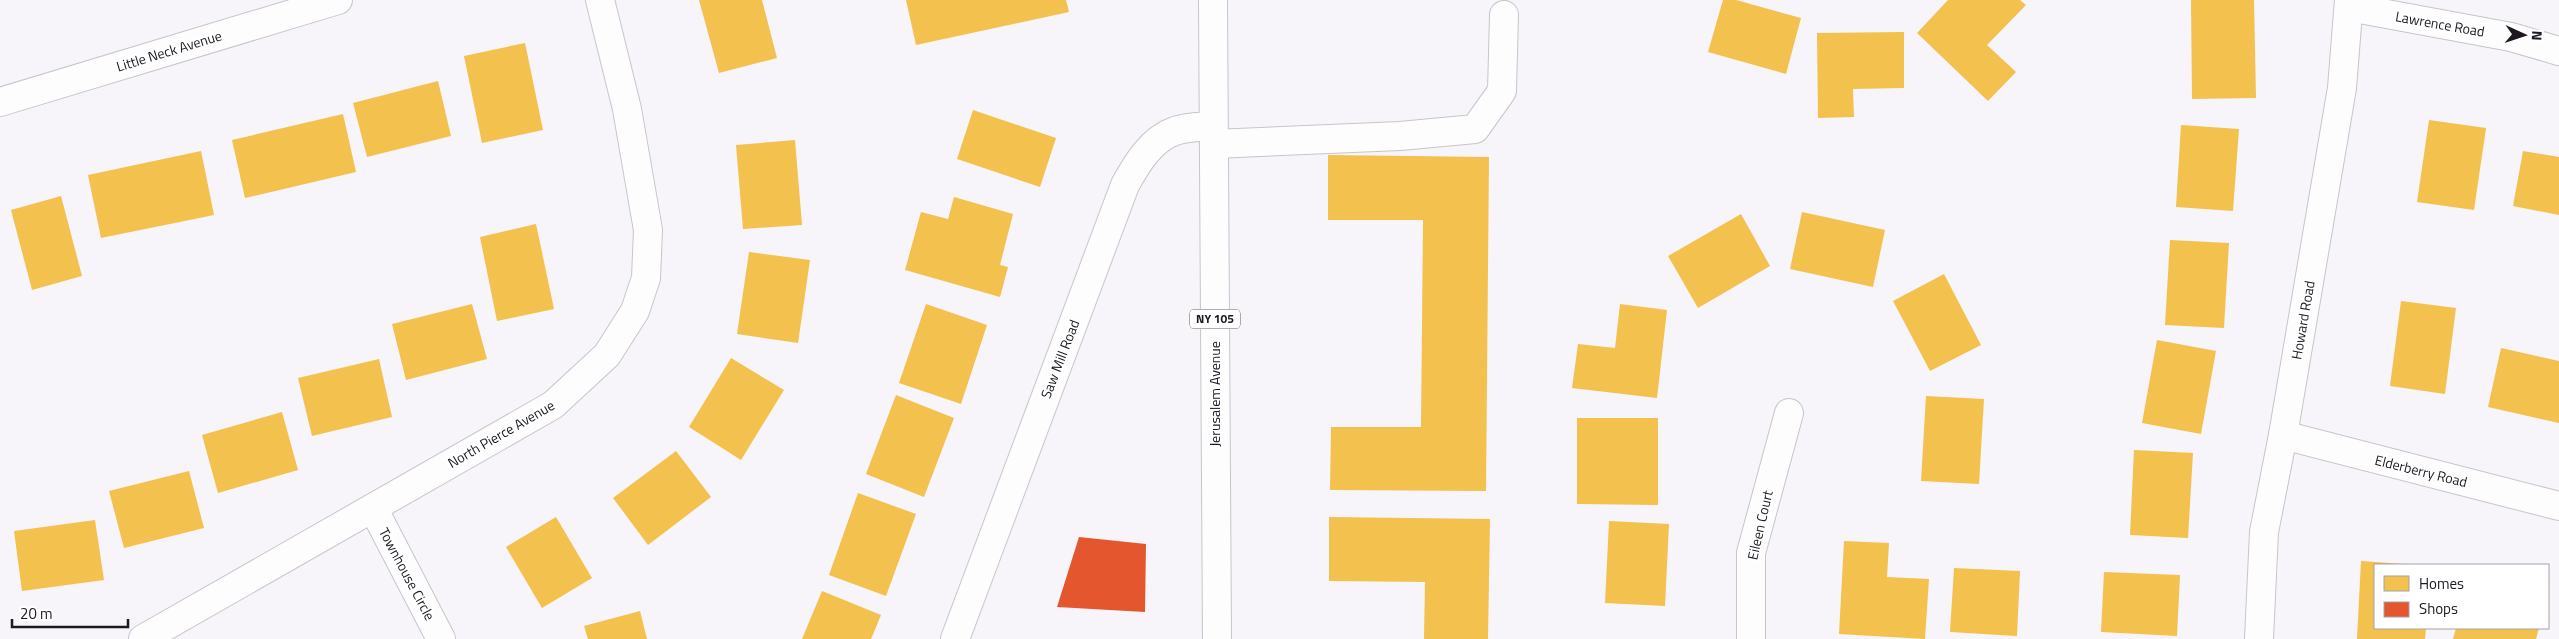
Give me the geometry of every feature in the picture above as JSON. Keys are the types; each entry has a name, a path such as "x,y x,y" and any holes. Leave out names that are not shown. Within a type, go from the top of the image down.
{"street":[{"name":"Little Neck Avenue","path":"0,102 338,0"},
{"name":"North Pierce Avenue","path":"143,639 553,405 607,355 635,311 646,278 648,230 627,109 600,0"},
{"name":"Jerusalem Avenue","path":"1213,0 1217,639"},
{"name":"Lawrence Road","path":"2349,4 2511,37 2559,51"},
{"name":"Howard Road","path":"2259,639 2264,532 2283,435 2342,88 2349,4"},
{"name":"Saw Mill Road","path":"955,639 1125,185 1141,158 1163,138 1174,131 1214,135 1400,136 1474,130 1502,91 1504,15"},
{"name":"Eileen Court","path":"1751,639 1751,552 1789,413"},
{"name":"Elderberry Road","path":"2283,435 2559,506"},
{"name":"Townhouse Circle","path":"373,508 441,639"}],"building: Homes":[{"path":"699,0 762,0 777,58 719,73"},
{"path":"906,0 1066,0 1069,12 916,45"},
{"path":"1723,0 1736,0 1801,18 1786,74 1708,52"},
{"path":"1948,0 2020,0 2026,5 1987,45 2016,72 1988,101 1917,33"},
{"path":"2191,0 2254,0 2256,98 2192,99"},
{"path":"1904,32 1904,88 1853,89 1854,117 1818,118 1817,33"},
{"path":"525,43 543,130 482,143 464,56"},
{"path":"438,81 451,136 367,157 353,103"},
{"path":"973,110 1056,138 1040,187 957,159"},
{"path":"343,114 356,172 245,198 232,140"},
{"path":"2429,120 2486,128 2474,210 2417,202"},
{"path":"2181,125 2239,129 2233,211 2176,207"},
{"path":"795,140 802,225 743,229 736,145"},
{"path":"201,151 214,215 101,238 88,175"},
{"path":"2523,151 2559,157 2559,215 2513,206"},
{"path":"1328,155 1489,157 1486,491 1330,490 1331,427 1421,427 1423,220 1328,220"},
{"path":"61,196 82,276 32,290 11,210"},
{"path":"954,197 1013,214 1000,265 1008,267 1000,297 905,270 921,212 948,219"},
{"path":"1802,212 1885,230 1873,287 1790,269"},
{"path":"1741,214 1770,266 1698,308 1668,256"},
{"path":"536,224 554,309 497,321 480,237"},
{"path":"2170,240 2229,243 2224,328 2165,325"},
{"path":"749,252 810,260 798,343 737,334"},
{"path":"1944,274 1981,345 1930,371 1893,301"},
{"path":"2401,301 2456,308 2445,394 2390,386"},
{"path":"472,304 487,359 406,380 392,324"},
{"path":"926,304 987,325 961,404 899,383"},
{"path":"1620,304 1667,310 1657,398 1572,388 1578,344 1615,348"},
{"path":"2157,340 2216,351 2201,434 2142,423"},
{"path":"2501,348 2559,361 2559,423 2488,407"},
{"path":"731,358 784,390 741,460 689,427"},
{"path":"379,359 392,417 312,436 298,378"},
{"path":"896,395 954,418 924,497 866,474"},
{"path":"1926,396 1984,399 1979,484 1921,481"},
{"path":"282,412 298,470 218,493 202,435"},
{"path":"1577,418 1658,418 1658,505 1577,504"},
{"path":"2134,450 2193,453 2188,538 2130,535"},
{"path":"676,451 711,497 648,545 613,498"},
{"path":"189,471 204,528 124,548 109,491"},
{"path":"858,493 916,514 886,596 829,575"},
{"path":"556,517 592,578 542,608 506,547"},
{"path":"1329,517 1490,519 1488,639 1424,639 1425,582 1329,581"},
{"path":"95,520 104,580 22,591 14,531"},
{"path":"1609,521 1669,524 1665,606 1605,603"},
{"path":"1844,541 1889,543 1887,577 1929,579 1925,639 1839,634"},
{"path":"2361,561 2404,564 2374,564 2374,629 2426,629 2425,639 2357,639"},
{"path":"1954,568 2020,571 2017,636 1950,632"},
{"path":"2104,572 2180,575 2177,636 2101,632"},
{"path":"822,591 881,615 871,639 802,639"},
{"path":"640,611 647,639 588,639 584,626"},
{"path":"2456,629 2539,629 2536,639 2453,639"}],"building: Shops":[{"path":"1079,537 1146,544 1145,612 1057,607"}]}
